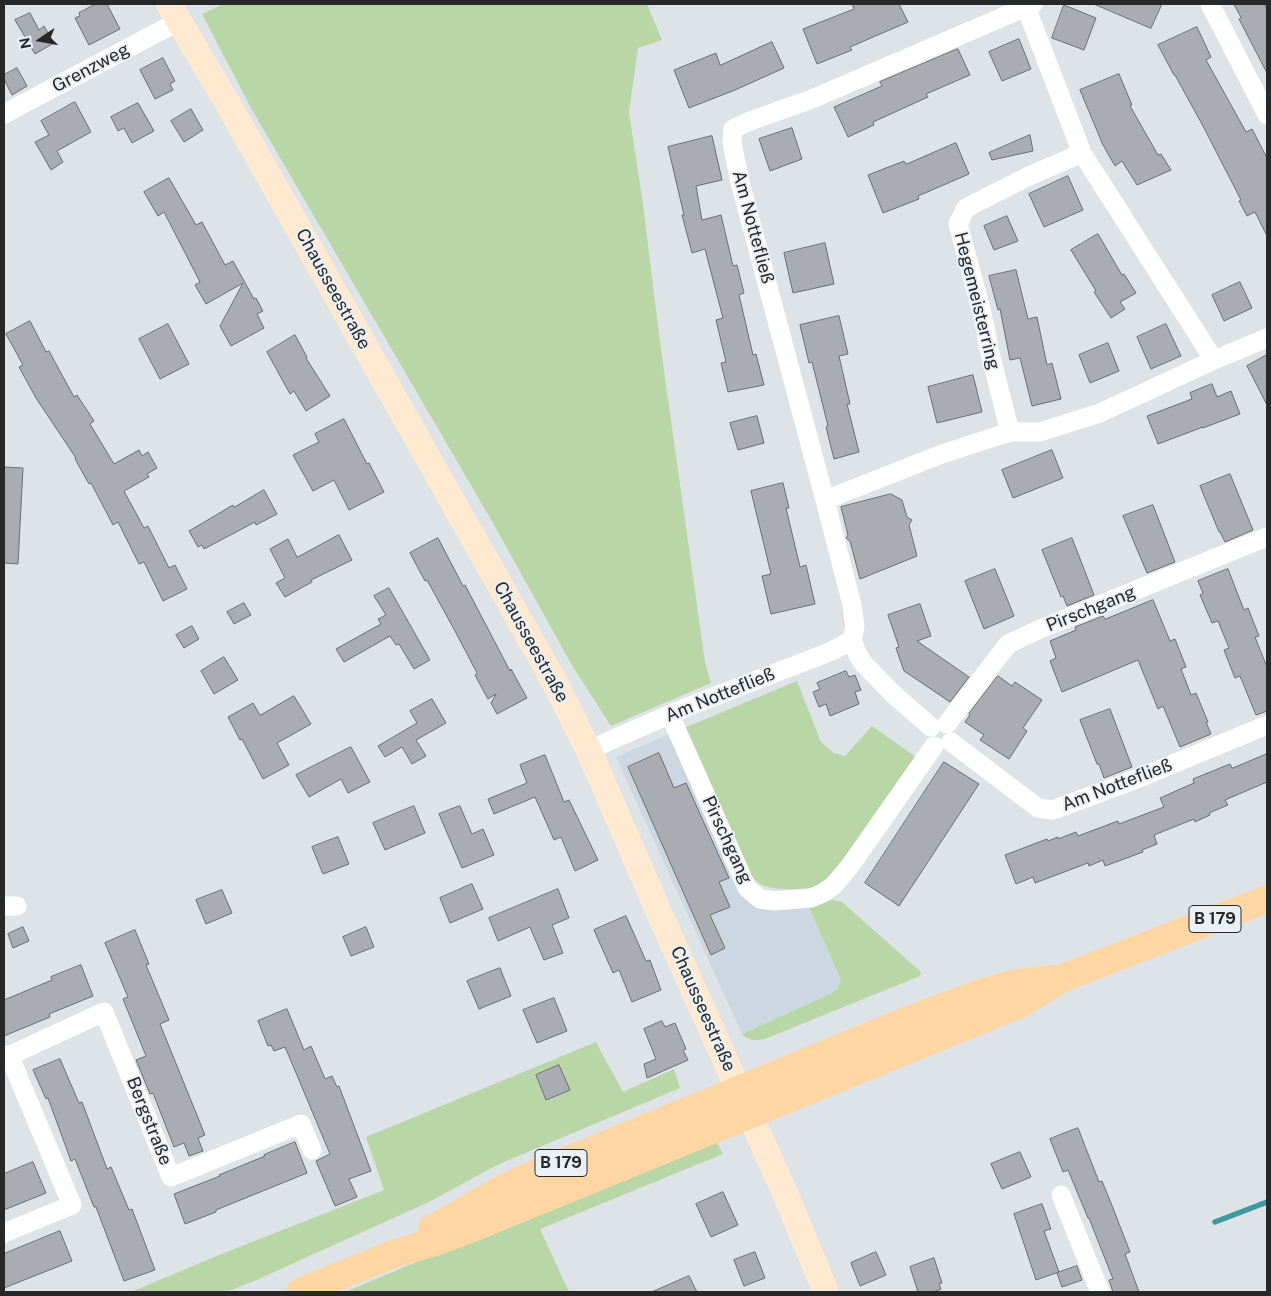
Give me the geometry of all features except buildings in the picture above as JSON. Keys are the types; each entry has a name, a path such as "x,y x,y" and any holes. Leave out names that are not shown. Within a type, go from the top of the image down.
{"main road":[{"name":"Chausseestraße","path":"174,12 241,126 554,681 589,751 784,1191 826,1292"},
{"name":"B 179","path":"300,1292 393,1254 438,1241 470,1229 750,1115 918,1044 1020,1004 1063,978 1267,899"},
{"name":"B 179","path":"393,1254 504,1188 739,1089 908,1020 978,994 1012,984 1063,978"}],"street":[{"path":"1210,4 1267,115"},
{"path":"1030,6 1082,153 1214,360"},
{"name":"Am Nottefließ","path":"589,751 688,707 832,651 852,640 855,627 852,605 740,182 732,143 733,129 812,99 1030,6"},
{"name":"Grenzweg","path":"4,114 174,12"},
{"name":"Hegemeisterring","path":"1010,432 982,313 958,224 966,208 1026,177 1082,153"},
{"path":"825,500 942,454 1010,432 1040,432 1100,413 1214,360 1267,338"},
{"name":"Pirschgang","path":"939,725 1008,644 1040,629 1267,537"},
{"path":"852,640 856,653 892,693 939,725 929,731 928,737 930,742 943,744"},
{"name":"Pirschgang","path":"670,715 747,888 760,899 775,901 811,898 833,886 943,744"},
{"name":"Am Nottefließ","path":"943,744 1038,808 1053,810 1139,778 1267,725"},
{"name":"Bergstraße","path":"6,1057 104,1012 172,1177 301,1124 312,1150"},
{"path":"4,1233 72,1205 6,1057"},
{"path":"1061,1195 1100,1292"}],"shaded area":[{"path":"672,733 745,890 809,907 841,980 838,988 830,994 742,1034 616,757"}],"green space":[{"path":"223,4 647,4 662,40 638,48 629,112 705,662 711,683 611,726 573,667 493,523 251,108 202,14"},
{"path":"797,681 821,742 834,753 845,756 872,726 916,757 825,882 819,886 808,888 779,889 763,886 751,876 684,728"},
{"path":"832,900 842,902 921,972 920,976 765,1039 747,1038 742,1034 830,994 838,988 841,980 809,907"},
{"path":"596,1042 623,1092 674,1069 680,1088 497,1165 429,1202 226,1292 131,1292 384,1190 366,1137"},
{"path":"714,1137 723,1154 540,1229 569,1292 345,1292"}],"waterway":[{"path":"1215,1222 1267,1202"}]}
